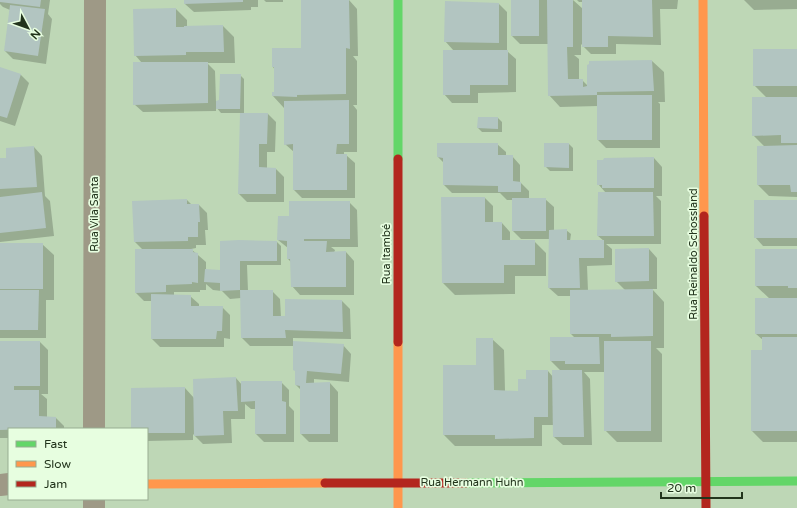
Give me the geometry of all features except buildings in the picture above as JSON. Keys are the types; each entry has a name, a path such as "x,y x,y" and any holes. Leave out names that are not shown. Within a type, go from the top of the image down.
{"street":[{"name":"Rua Vila Santa","path":"94,428 95,0"},
{"name":"Rua Itambé","path":"398,0 398,508"},
{"name":"Rua Reinaldo Schossland","path":"703,0 706,508"},
{"name":"Rua Hermann Huhn","path":"148,484 797,481"}],"traffic: fast":[{"path":"398,0 398,159"},
{"path":"466,483 797,481"}],"traffic: slow":[{"path":"703,0 704,216"},
{"path":"398,342 398,508"},
{"path":"148,484 325,483"}],"traffic: jam":[{"path":"398,159 398,342"},
{"path":"704,216 706,508"},
{"path":"325,483 466,483"}]}
